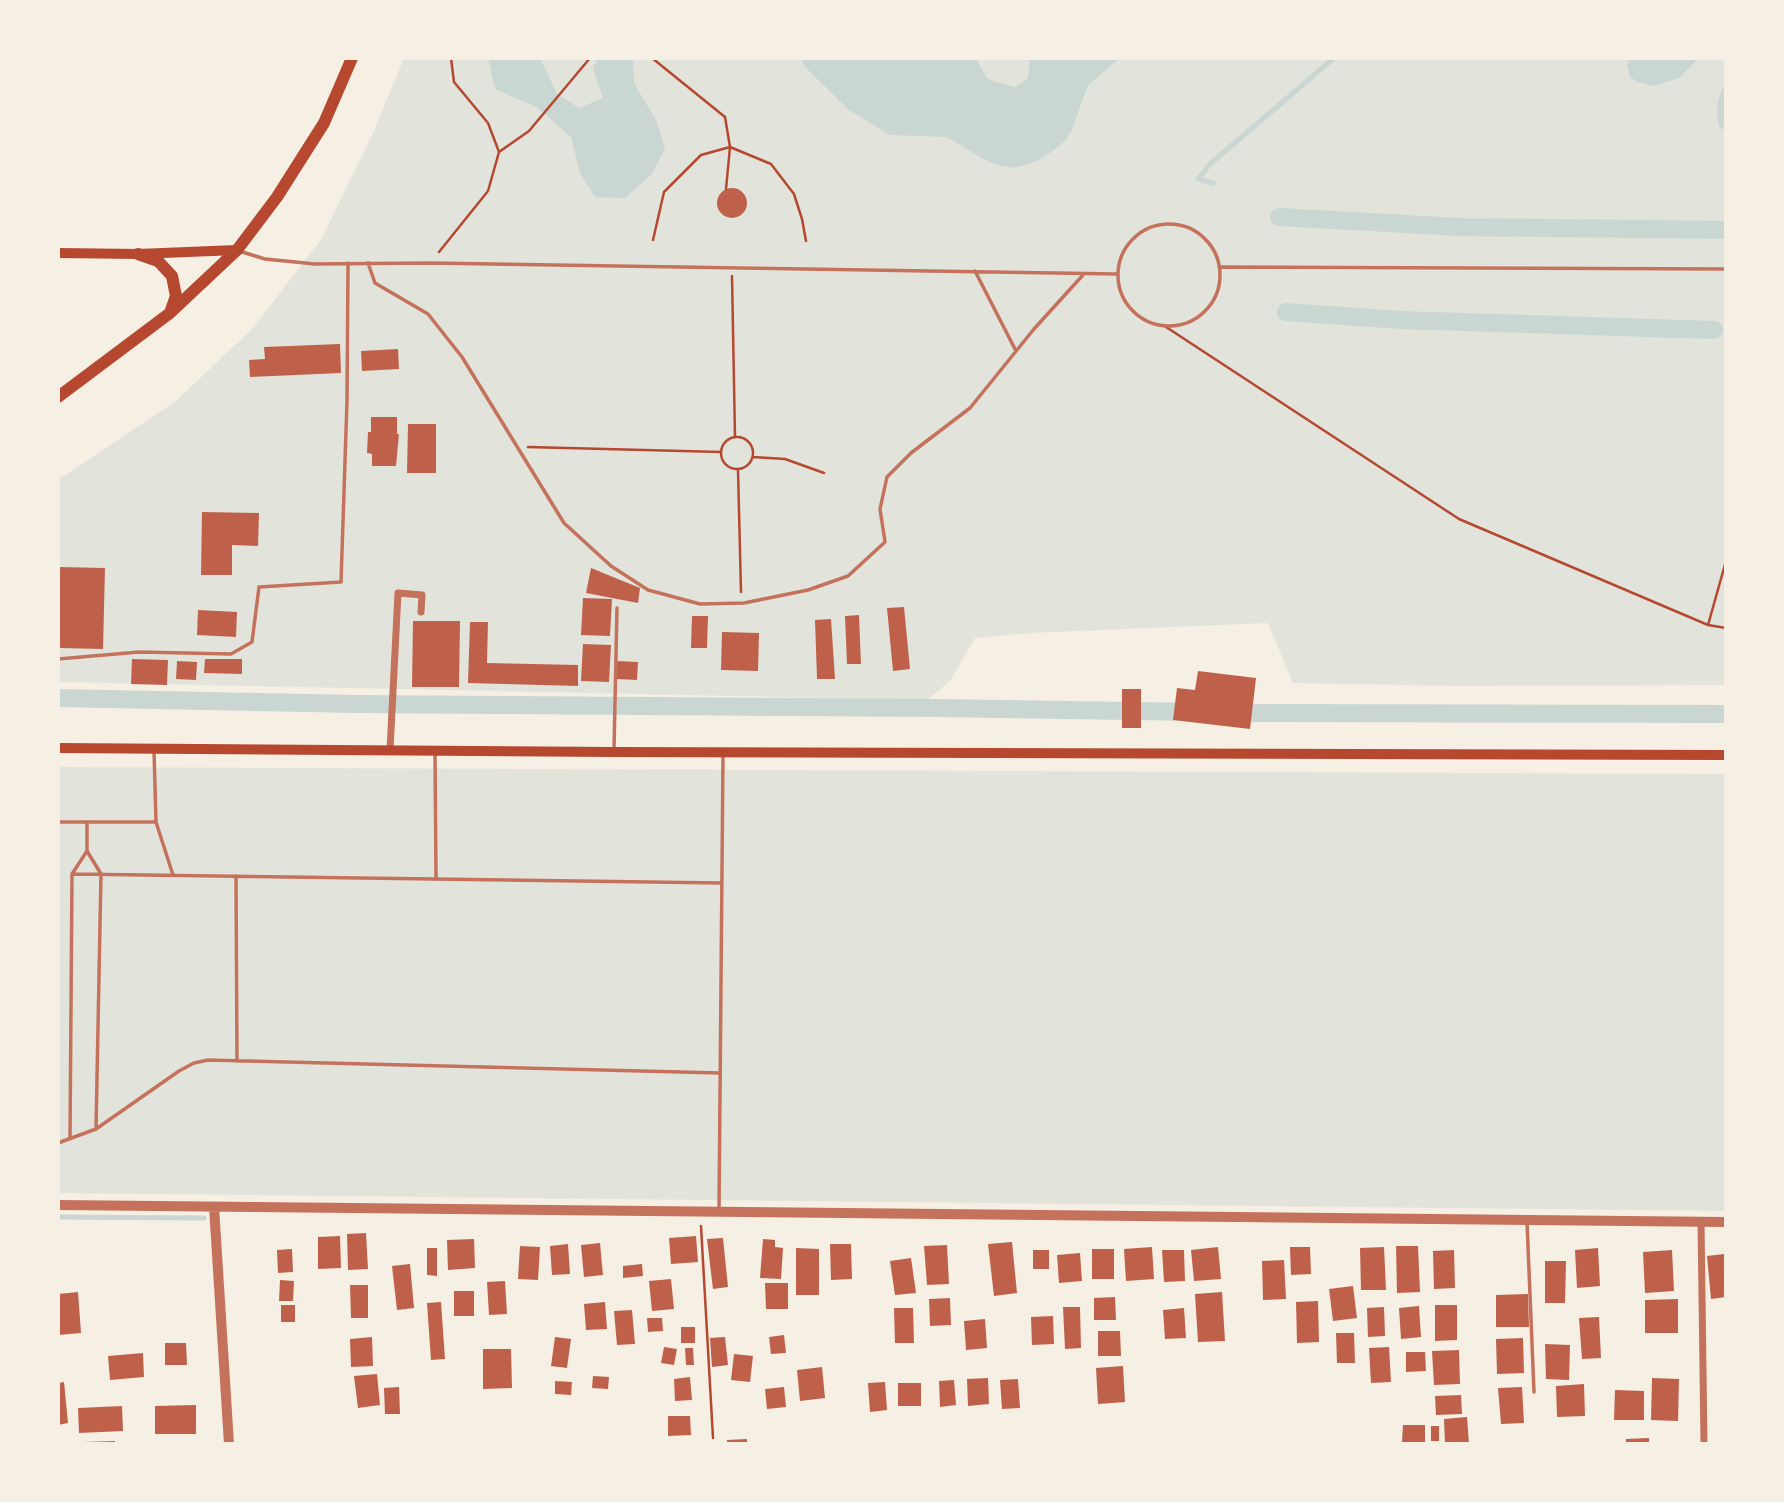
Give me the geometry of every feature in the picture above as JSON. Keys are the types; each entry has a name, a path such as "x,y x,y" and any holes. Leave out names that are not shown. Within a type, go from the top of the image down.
{"main road":[{"path":"58,397 170,313 237,250 277,197 324,123 352,58"},
{"path":"58,253 138,254 237,250"},
{"path":"138,254 158,261 172,276 176,296 170,313"},
{"path":"58,748 1726,755"}],"street":[{"path":"390,750 398,593 422,595 421,612"},
{"path":"58,1205 1726,1222"},
{"path":"214,1207 229,1444"},
{"path":"1701,1222 1704,1444"}],"lane":[{"path":"1182,225 1191,230 1208,240 1221,267 1215,301 1189,324 1163,326 1155,326 1127,306 1117,274 1127,245 1151,226 1182,225"},
{"path":"237,250 297,262 1117,274"},
{"path":"58,659 139,652 230,654 251,642 259,587 341,582 348,263"},
{"path":"368,263 375,283 428,314 462,357 564,523 611,566 648,590 700,604 741,603 808,590 848,576 885,542 880,509 887,477 911,453 970,408 1083,275"},
{"path":"1221,267 1726,269"},
{"path":"975,271 1016,351"},
{"path":"614,752 617,608"},
{"path":"153,749 156,822 173,875"},
{"path":"435,750 436,879"},
{"path":"719,1212 723,752"},
{"path":"58,822 156,822"},
{"path":"87,822 87,851 101,874 96,1129"},
{"path":"70,1139 72,874 87,851"},
{"path":"72,874 722,883"},
{"path":"236,876 237,1061"},
{"path":"58,1143 96,1129 194,1063 208,1060 720,1073"},
{"path":"1526,1220 1534,1392"}],"path":[{"path":"430,263 488,191 499,152 488,123 454,82 451,58"},
{"path":"499,152 529,131 590,58"},
{"path":"652,58 725,117 730,147 726,189"},
{"path":"653,240 664,192 701,155 730,147 772,164 794,194 806,241"},
{"path":"732,268 735,437"},
{"path":"1163,326 1459,519 1708,625 1726,628"},
{"path":"735,437 750,443 753,457 748,466 738,470 723,462 721,452 726,442 735,437"},
{"path":"518,447 721,452"},
{"path":"753,457 785,459 824,473"},
{"path":"738,470 741,603"},
{"path":"1708,625 1726,561"},
{"path":"701,1212 713,1438"}],"shaded area":[{"path":"404,58 1726,58 1726,685 1458,686 1293,683 1268,623 1031,633 975,638 950,681 927,700 58,682 58,480 176,401 254,327 322,238 373,133"},
{"path":"488,58 540,58 557,94 579,108 603,98 593,69 598,58 633,58 634,83 657,122 665,149 652,174 625,198 595,197 580,173 571,137 538,108 495,89"},
{"path":"800,58 976,58 986,77 1016,87 1028,78 1030,58 1120,58 1088,85 1066,140 1037,161 1014,168 985,160 947,137 890,135 849,110 806,68"},
{"path":"1631,58 1699,58 1679,78 1654,86 1630,77 1627,64"},
{"path":"1726,85 1726,131 1719,127 1717,116 1718,101 1722,88"},
{"path":"58,767 1726,774 1726,1211 58,1193"}],"building":[{"path":"732,188 743,192 747,203 743,214 732,218 721,214 717,203 721,192"},
{"path":"340,344 341,373 250,377 249,360 265,359 264,347"},
{"path":"398,349 399,369 362,371 361,351"},
{"path":"371,417 397,417 399,434 396,466 372,466 372,454 367,453"},
{"path":"408,424 436,424 436,473 407,473"},
{"path":"202,512 259,513 258,546 232,545 232,575 201,575"},
{"path":"58,567 105,568 103,649 58,648"},
{"path":"591,568 640,588 638,603 586,593"},
{"path":"583,598 612,599 610,636 581,635"},
{"path":"904,607 910,669 893,671 887,608"},
{"path":"198,610 237,612 236,637 197,635"},
{"path":"859,615 861,664 847,664 845,616"},
{"path":"692,616 708,616 707,648 691,648"},
{"path":"831,619 835,679 817,679 815,620"},
{"path":"413,621 460,621 459,687 412,687"},
{"path":"470,622 488,622 487,663 578,665 578,686 468,683"},
{"path":"722,632 759,633 758,671 721,670"},
{"path":"583,644 611,645 609,682 581,681"},
{"path":"132,659 168,660 167,685 131,684"},
{"path":"205,659 242,659 242,674 204,673"},
{"path":"177,661 197,662 196,680 176,679"},
{"path":"617,661 638,662 637,680 616,679"},
{"path":"1198,671 1256,678 1250,729 1173,720 1177,688 1195,690"},
{"path":"1122,689 1141,689 1141,728 1122,728"},
{"path":"366,1233 368,1269 348,1270 347,1234"},
{"path":"340,1236 341,1268 318,1269 318,1237"},
{"path":"696,1236 698,1262 671,1264 669,1238"},
{"path":"723,1238 728,1287 713,1289 707,1239"},
{"path":"474,1239 475,1268 448,1270 447,1240"},
{"path":"763,1239 775,1240 775,1247 783,1248 781,1279 760,1278"},
{"path":"1012,1242 1017,1293 994,1296 988,1244"},
{"path":"600,1243 603,1275 584,1277 581,1245"},
{"path":"568,1244 570,1274 552,1275 550,1246"},
{"path":"830,1244 851,1244 852,1279 831,1280"},
{"path":"947,1245 949,1284 927,1285 924,1246"},
{"path":"520,1246 540,1247 538,1280 518,1279"},
{"path":"1396,1246 1418,1246 1420,1292 1397,1293"},
{"path":"1152,1247 1154,1279 1126,1281 1124,1249"},
{"path":"1218,1247 1221,1279 1194,1281 1191,1250"},
{"path":"1290,1247 1310,1247 1311,1274 1291,1275"},
{"path":"1384,1247 1386,1290 1361,1290 1360,1248"},
{"path":"427,1248 437,1248 437,1276 427,1275"},
{"path":"796,1248 819,1249 819,1295 796,1295"},
{"path":"1598,1248 1600,1286 1577,1288 1575,1250"},
{"path":"292,1249 293,1272 278,1273 277,1250"},
{"path":"1092,1249 1114,1249 1114,1279 1092,1279"},
{"path":"1033,1250 1049,1250 1049,1269 1033,1269"},
{"path":"1162,1250 1184,1250 1185,1281 1164,1282"},
{"path":"1454,1250 1455,1288 1434,1289 1433,1251"},
{"path":"1672,1250 1674,1291 1645,1293 1643,1252"},
{"path":"1080,1253 1082,1281 1059,1283 1057,1255"},
{"path":"1724,1254 1726,1297 1711,1299 1707,1256"},
{"path":"911,1258 916,1293 895,1295 890,1261"},
{"path":"1284,1260 1286,1299 1263,1300 1262,1261"},
{"path":"1545,1261 1566,1261 1565,1303 1545,1303"},
{"path":"410,1264 414,1308 397,1310 392,1266"},
{"path":"642,1264 643,1276 623,1278 623,1266"},
{"path":"671,1279 674,1309 652,1311 649,1281"},
{"path":"280,1280 294,1281 293,1301 279,1301"},
{"path":"505,1281 507,1314 489,1315 487,1282"},
{"path":"765,1283 788,1283 788,1309 766,1309"},
{"path":"350,1285 368,1285 368,1318 351,1318"},
{"path":"1353,1286 1357,1318 1333,1321 1329,1289"},
{"path":"454,1291 474,1291 474,1316 454,1316"},
{"path":"78,1292 81,1333 58,1335 58,1294"},
{"path":"1222,1292 1225,1341 1198,1342 1195,1294"},
{"path":"1528,1294 1529,1327 1496,1327 1496,1295"},
{"path":"1115,1297 1116,1320 1094,1320 1094,1298"},
{"path":"950,1298 951,1325 930,1326 929,1299"},
{"path":"1678,1299 1678,1333 1645,1333 1645,1300"},
{"path":"1318,1301 1319,1342 1297,1343 1296,1302"},
{"path":"441,1302 445,1359 431,1360 427,1303"},
{"path":"605,1302 607,1329 586,1330 584,1304"},
{"path":"281,1305 295,1305 295,1322 281,1322"},
{"path":"1435,1305 1457,1305 1457,1340 1435,1341"},
{"path":"1419,1306 1421,1337 1401,1339 1399,1308"},
{"path":"1063,1307 1080,1307 1081,1348 1065,1349"},
{"path":"1384,1307 1385,1336 1368,1337 1367,1308"},
{"path":"894,1308 913,1308 914,1343 895,1343"},
{"path":"1184,1308 1186,1338 1165,1339 1163,1310"},
{"path":"632,1310 635,1344 617,1345 614,1311"},
{"path":"1053,1316 1054,1344 1032,1345 1031,1317"},
{"path":"1599,1317 1601,1358 1582,1359 1579,1318"},
{"path":"647,1318 662,1318 663,1331 648,1332"},
{"path":"985,1319 987,1348 966,1350 964,1321"},
{"path":"681,1327 695,1327 695,1343 681,1343"},
{"path":"1098,1331 1120,1331 1121,1356 1098,1356"},
{"path":"1336,1333 1354,1333 1355,1363 1337,1363"},
{"path":"784,1335 786,1353 771,1354 769,1337"},
{"path":"372,1337 373,1366 351,1367 350,1339"},
{"path":"555,1337 571,1339 567,1368 551,1366"},
{"path":"725,1337 728,1365 712,1367 710,1338"},
{"path":"1523,1338 1524,1373 1497,1374 1496,1339"},
{"path":"165,1343 186,1343 187,1365 165,1365"},
{"path":"1545,1344 1570,1345 1569,1380 1546,1379"},
{"path":"664,1347 677,1349 674,1365 661,1363"},
{"path":"1389,1347 1391,1382 1371,1383 1369,1348"},
{"path":"685,1348 693,1348 694,1365 686,1365"},
{"path":"483,1349 511,1349 512,1388 483,1389"},
{"path":"1459,1350 1460,1384 1434,1385 1432,1351"},
{"path":"1406,1352 1425,1352 1426,1371 1406,1372"},
{"path":"143,1353 144,1377 110,1380 108,1356"},
{"path":"734,1354 753,1356 750,1382 731,1380"},
{"path":"1123,1366 1125,1402 1098,1404 1096,1368"},
{"path":"822,1367 825,1398 800,1401 797,1370"},
{"path":"377,1374 380,1405 358,1408 354,1376"},
{"path":"593,1376 609,1377 608,1389 592,1388"},
{"path":"690,1377 692,1400 675,1401 674,1379"},
{"path":"988,1378 989,1404 968,1406 967,1379"},
{"path":"1652,1378 1679,1379 1678,1421 1651,1420"},
{"path":"1018,1379 1020,1408 1002,1409 1000,1380"},
{"path":"954,1380 956,1405 940,1407 939,1381"},
{"path":"555,1381 572,1382 571,1395 555,1394"},
{"path":"64,1382 68,1423 58,1425 58,1383"},
{"path":"885,1382 887,1410 870,1412 868,1383"},
{"path":"898,1383 921,1383 921,1406 898,1406"},
{"path":"1584,1384 1585,1416 1557,1417 1556,1386"},
{"path":"399,1387 400,1414 385,1414 384,1388"},
{"path":"784,1387 786,1407 767,1409 765,1389"},
{"path":"1522,1387 1524,1423 1501,1424 1498,1388"},
{"path":"1615,1390 1644,1391 1644,1420 1614,1420"},
{"path":"1461,1395 1462,1414 1436,1415 1435,1396"},
{"path":"196,1405 196,1434 155,1434 155,1406"},
{"path":"122,1406 123,1431 79,1433 78,1408"},
{"path":"668,1416 690,1416 691,1435 668,1436"},
{"path":"1467,1417 1469,1444 1445,1444 1444,1419"},
{"path":"1403,1425 1425,1425 1425,1442 1402,1442"},
{"path":"1431,1426 1439,1426 1439,1441 1431,1441"},
{"path":"1649,1438 1649,1444 1626,1444 1626,1439"},
{"path":"747,1439 747,1444 727,1444 727,1440"},
{"path":"115,1441 115,1444 82,1444 82,1442"}],"waterway":[{"path":"1213,183 1198,179 1210,164 1334,58"},
{"path":"1279,217 1460,227 1726,230"},
{"path":"1286,312 1401,320 1714,330"},
{"path":"58,698 356,704 1198,712"},
{"path":"1229,713 1726,714"},
{"path":"58,1217 204,1218"}]}
